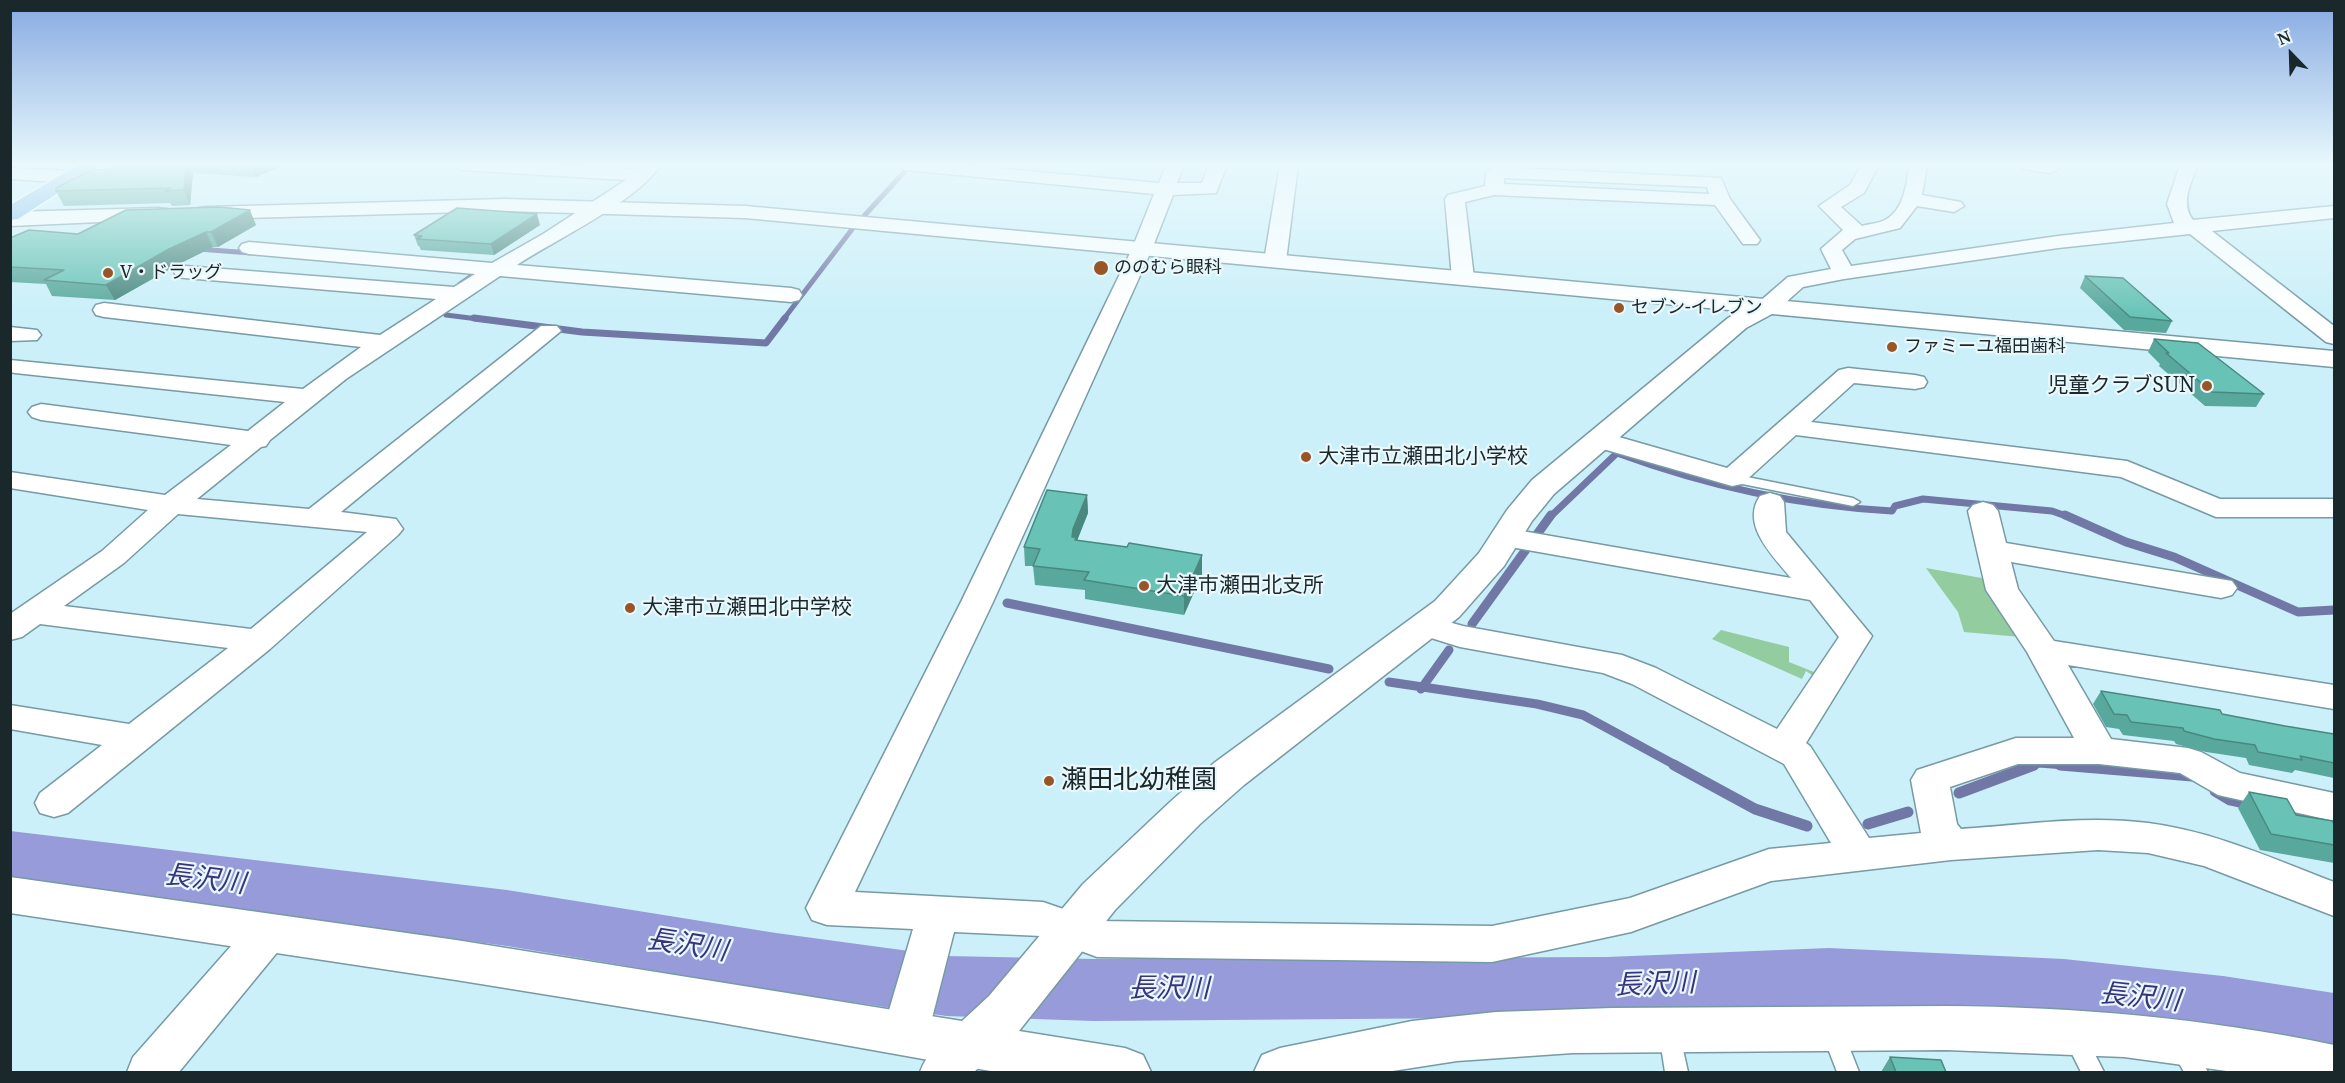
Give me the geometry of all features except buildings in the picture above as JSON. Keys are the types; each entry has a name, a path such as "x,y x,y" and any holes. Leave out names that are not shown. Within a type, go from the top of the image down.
{"street":[{"path":"10,216 49,216"},
{"path":"23,622 113,556 171,505 338,375 459,294 583,216"},
{"path":"783,216 2334,359"},
{"path":"1155,216 1142,249 977,602 827,908 1043,920 1066,936 1097,939 1492,944 1631,915 1769,865 1951,845 2098,835 2148,838 2210,852 2334,899"},
{"path":"1275,261 1282,216"},
{"path":"1456,216 1462,279"},
{"path":"1736,216 1750,240"},
{"path":"1839,216 1857,232"},
{"path":"1844,273 1831,249 1857,232 1893,224 1899,216"},
{"path":"2178,216 2179,219 2334,337"},
{"path":"956,1059 1006,1011 1066,936 1122,873 1229,774 1427,626 1471,584 1523,540 1543,487 1737,323 1767,307 1796,282 2058,242 2298,216"},
{"path":"249,248 791,295"},
{"path":"185,272 459,294"},
{"path":"104,310 385,343"},
{"path":"316,518 549,331"},
{"path":"15,366 310,397"},
{"path":"1598,439 1732,478 1848,375 1915,382"},
{"path":"41,412 257,440"},
{"path":"1791,426 1829,433 2127,469 2216,508 2334,508"},
{"path":"10,480 171,505 386,525 388,529 258,641 54,803"},
{"path":"1770,502 1771,533 1817,592 1856,636 1784,748"},
{"path":"1983,511 2002,590 2043,650 2099,751"},
{"path":"1523,540 1817,592"},
{"path":"1994,550 2221,588"},
{"path":"23,622 258,641"},
{"path":"1427,626 1460,636 1610,663 1644,676 1784,748 1797,755 1858,854"},
{"path":"2043,650 2334,697"},
{"path":"10,717 136,738"},
{"path":"1951,845 1938,829 1930,780 2016,751 2099,751 2188,761 2231,785 2334,807"},
{"path":"10,895 716,1000 906,1033 956,1059 1125,1072"},
{"path":"906,1033 938,915"},
{"path":"150,1072 269,932"},
{"path":"1280,1072 1323,1065 1403,1059 1456,1038 1673,1051 2083,1053 2124,1035 2188,1058 2319,1068"}],"lane":[{"path":"1732,478 1853,502"}],"green space":[{"path":"1926,568 1987,579 2021,637 1964,632 1958,612"},
{"path":"1721,630 1789,647 1789,662 1814,672 1812,675 1806,671 1802,679 1712,639"}],"waterway":[{"path":"783,320 853,228"},
{"path":"198,249 251,253"},
{"path":"460,284 480,270 476,269"},
{"path":"446,315 486,320"},
{"path":"474,318 582,332 766,343 785,318"},
{"path":"1550,517 1617,453 1718,484 1822,504 1892,511 1895,506 1923,499 2052,511 2069,517"},
{"path":"1472,624 1551,515"},
{"path":"2065,515 2126,542 2174,557 2298,612 2334,610"},
{"path":"1007,603 1329,669"},
{"path":"1422,687 1449,650"},
{"path":"1389,682 1422,687"},
{"path":"1422,687 1537,704 1583,715 1677,766"},
{"path":"2030,766 2039,763 2078,766"},
{"path":"1674,765 1755,809 1807,826"},
{"path":"1959,793 2034,765"},
{"path":"2060,765 2192,776"},
{"path":"2215,791 2230,800 2253,805"},
{"path":"1868,824 1908,812"},
{"path":"2286,812 2315,819"},
{"name":"長沢川","path":"10,856 507,918 776,962 946,986 1094,990 1607,987 1829,978 2064,990 2223,1007 2334,1025"}],"place":[{"name":"ののむら眼科","path":"1101,268"},
{"name":"V・ドラッグ","path":"108,273"},
{"name":"セブン-イレブン","path":"1619,308"},
{"name":"ファミーユ福田歯科","path":"1892,347"},
{"name":"児童クラブSUN","path":"2207,386"},
{"name":"大津市立瀬田北小学校","path":"1306,457"},
{"name":"大津市瀬田北支所","path":"1144,586"},
{"name":"大津市立瀬田北中学校","path":"630,608"},
{"name":"瀬田北幼稚園","path":"1049,781"}]}
